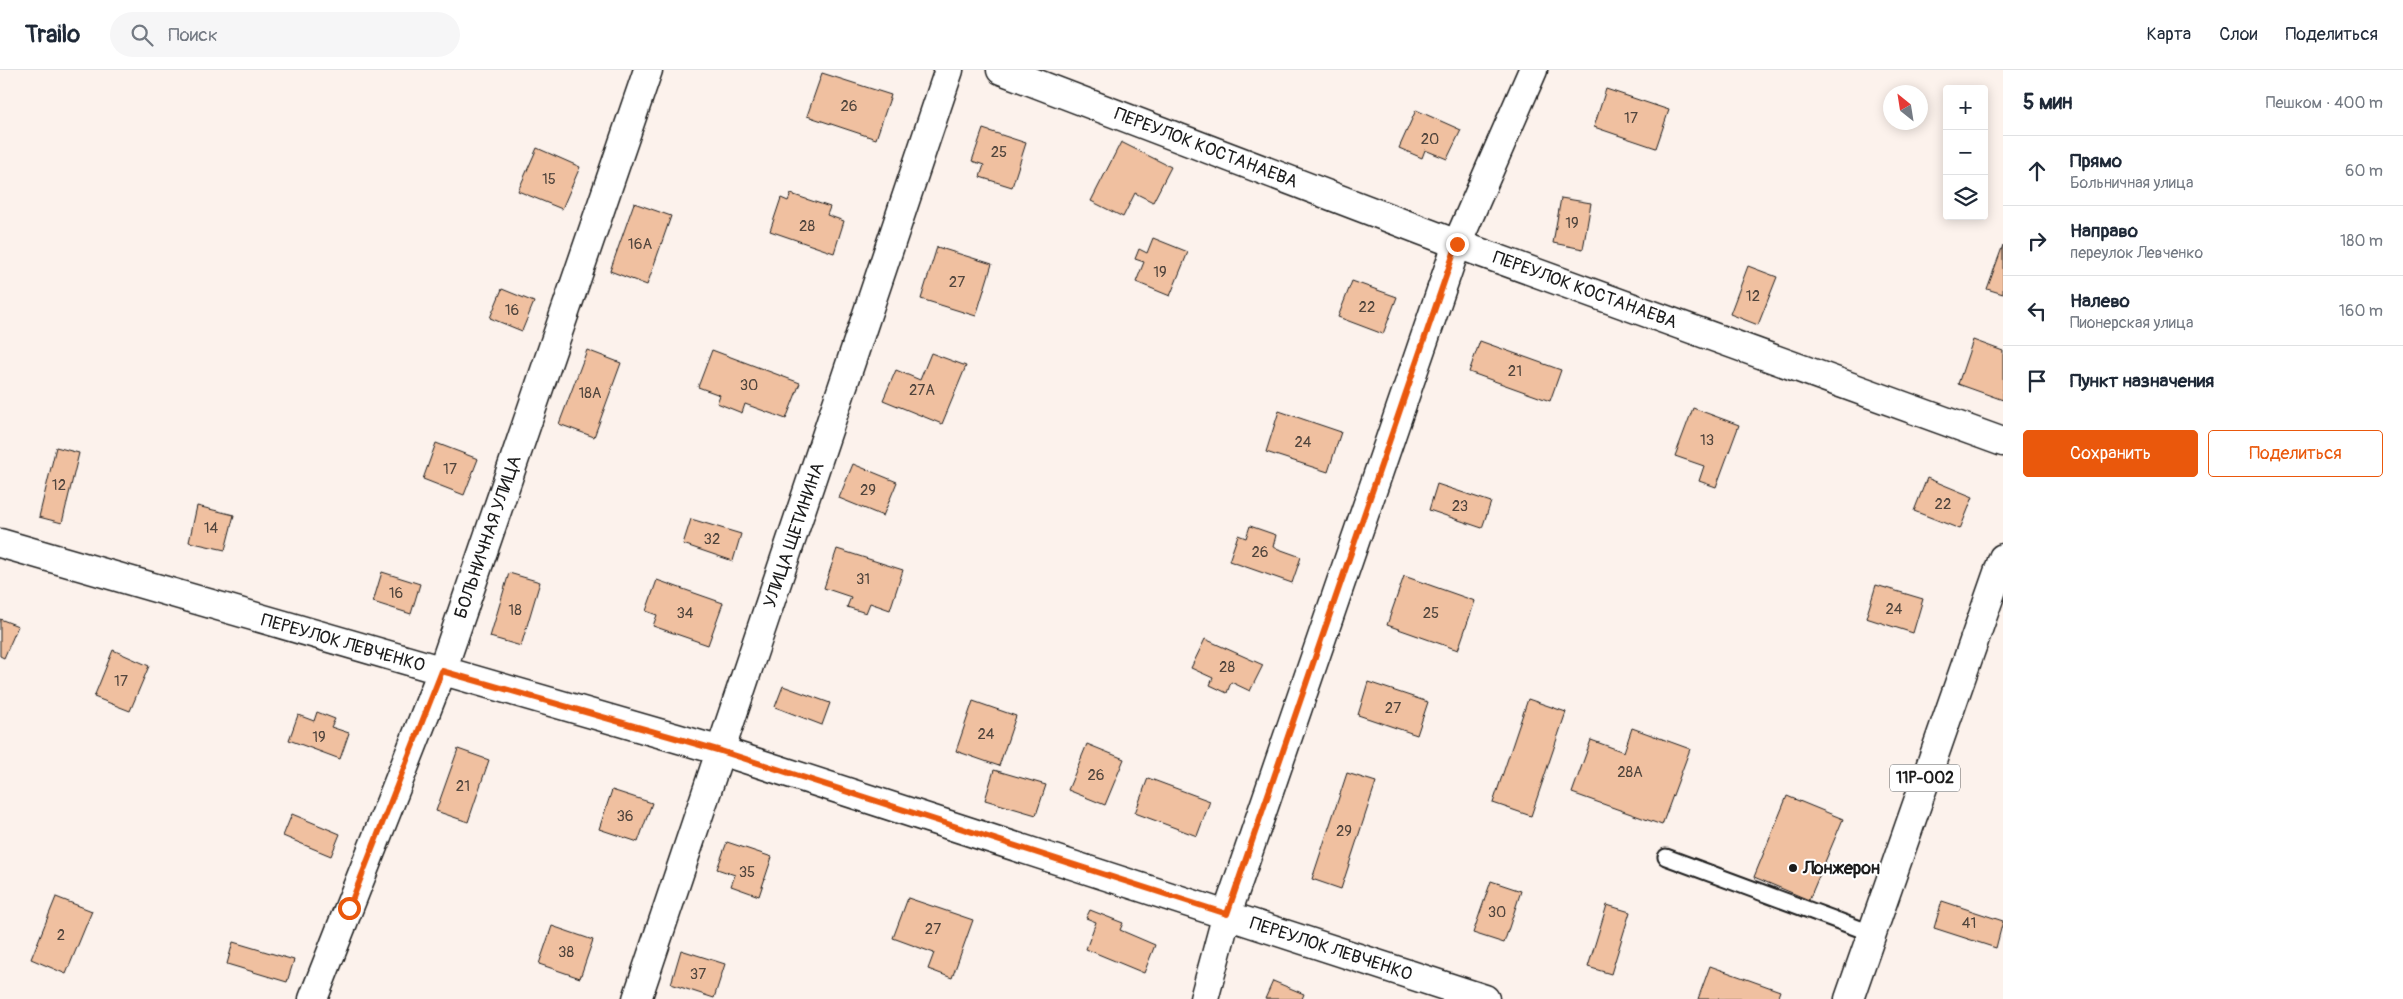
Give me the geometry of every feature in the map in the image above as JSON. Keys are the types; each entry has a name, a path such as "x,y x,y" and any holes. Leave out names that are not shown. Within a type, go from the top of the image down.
{"street":[{"name":"БОЛЬНИЧНАЯ УЛИЦА","path":"313,999 442,671 648,70"},
{"name":"УЛИЦА ЩЕТИНИНА","path":"637,999 949,70"},
{"name":"ПЕРЕУЛОК КОСТАНАЕВА","path":"1001,70 1457,244 2003,442"},
{"path":"1204,999 1227,914 1457,244 1533,70"},
{"name":"ПЕРЕУЛОК ЛЕВЧЕНКО","path":"0,543 721,751 1484,999"},
{"name":"11Р-002","path":"1849,999 2003,558"}],"lane":[{"path":"1666,857 1871,933"}],"building":[{"path":"822,73 891,95 876,139 807,116"},
{"path":"1606,89 1669,110 1656,148 1594,127"},
{"path":"1416,110 1461,130 1447,159 1425,150 1422,158 1399,148"},
{"path":"983,129 1026,143 1012,187 980,177 984,165 972,161"},
{"path":"1121,142 1171,167 1153,202 1135,193 1123,217 1091,201"},
{"path":"537,148 580,167 562,209 518,191"},
{"path":"791,194 830,207 827,215 844,221 834,253 770,231 781,198 788,201"},
{"path":"1561,198 1591,203 1583,249 1553,243"},
{"path":"634,203 671,216 647,285 610,271"},
{"path":"1153,238 1188,252 1170,296 1136,282 1144,262 1135,259 1139,249 1147,253"},
{"path":"2003,245 2003,294 1987,289"},
{"path":"937,247 992,264 976,316 921,299"},
{"path":"1748,266 1777,277 1758,325 1730,314"},
{"path":"1352,281 1397,297 1383,334 1338,317"},
{"path":"502,289 534,302 522,331 490,318"},
{"path":"1973,340 2003,351 2003,400 1958,384"},
{"path":"1480,341 1561,370 1550,401 1469,372"},
{"path":"587,350 621,363 594,437 559,424"},
{"path":"712,350 800,383 786,419 745,404 742,413 717,403 720,395 698,387"},
{"path":"931,353 966,366 942,424 883,400 896,370 920,380"},
{"path":"1693,408 1739,425 1716,487 1699,481 1704,466 1675,456"},
{"path":"1279,411 1341,432 1328,472 1266,452"},
{"path":"436,443 478,459 464,495 423,479"},
{"path":"56,447 79,453 62,523 39,517"},
{"path":"853,464 897,482 883,516 839,498"},
{"path":"1927,478 1973,497 1960,529 1914,511"},
{"path":"1437,484 1491,502 1482,528 1429,510"},
{"path":"197,506 234,515 225,550 189,542"},
{"path":"691,519 741,534 733,561 683,544"},
{"path":"1250,526 1276,535 1273,547 1301,557 1292,583 1229,561 1238,535 1246,538"},
{"path":"837,549 903,570 890,610 870,603 866,613 847,607 851,597 824,588"},
{"path":"382,572 420,584 411,614 373,602"},
{"path":"509,573 540,582 521,646 490,637"},
{"path":"1404,576 1475,601 1458,650 1387,625"},
{"path":"657,580 723,603 708,645 653,626 657,615 646,611"},
{"path":"1876,585 1923,599 1913,633 1866,618"},
{"path":"0,619 18,626 4,658 0,656"},
{"path":"1205,639 1263,665 1250,691 1231,682 1227,693 1210,685 1213,678 1191,668"},
{"path":"113,650 149,666 130,711 94,697"},
{"path":"1368,682 1428,702 1417,735 1358,715"},
{"path":"783,686 830,703 822,725 775,707"},
{"path":"1528,699 1566,712 1531,816 1493,803"},
{"path":"973,701 1016,716 999,766 956,751"},
{"path":"317,712 335,719 331,727 349,733 340,759 289,740 298,715 314,721"},
{"path":"1632,728 1690,749 1662,825 1572,793 1591,740 1624,752"},
{"path":"1087,744 1124,759 1105,805 1068,790"},
{"path":"458,749 489,760 468,822 436,811"},
{"path":"994,770 1046,785 1036,815 985,800"},
{"path":"1347,773 1376,782 1341,889 1312,879"},
{"path":"1148,778 1210,801 1197,836 1135,813"},
{"path":"612,790 652,803 638,842 599,829"},
{"path":"1787,796 1843,819 1809,900 1754,877"},
{"path":"292,814 340,834 331,856 283,836"},
{"path":"727,842 772,857 759,896 731,886 735,875 717,869"},
{"path":"1491,881 1521,891 1504,943 1473,933"},
{"path":"56,897 92,911 66,974 31,959"},
{"path":"908,898 973,920 952,978 928,969 934,953 893,938"},
{"path":"1942,901 2003,921 1996,948 1934,928"},
{"path":"1607,905 1630,912 1611,974 1588,967"},
{"path":"1090,910 1123,923 1120,930 1155,945 1144,973 1086,949 1096,922 1086,918"},
{"path":"552,926 593,940 580,978 539,964"},
{"path":"233,942 294,960 287,982 227,964"},
{"path":"681,950 725,964 714,998 671,984"},
{"path":"1710,966 1780,991 1777,999 1698,999"},
{"path":"1273,981 1304,994 1302,999 1265,999"}],"place":[{"name":"Лонжерон","path":"1793,868"}],"route":[{"path":"349,908 442,671 721,751 1227,914 1457,244"}]}
